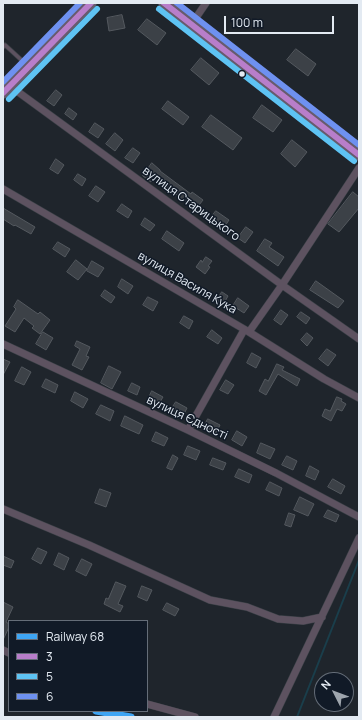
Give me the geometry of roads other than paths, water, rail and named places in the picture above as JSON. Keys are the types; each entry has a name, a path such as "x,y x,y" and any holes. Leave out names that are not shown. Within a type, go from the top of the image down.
{"main road":[{"path":"7,89 91,3"},
{"path":"164,3 359,155"}],"street":[{"path":"191,25 206,3"},
{"name":"вулиця Старицького","path":"7,89 359,339"},
{"path":"188,430 247,331 282,285 359,168"},
{"name":"вулиця Василя Кука","path":"3,188 247,331 324,379 359,398"},
{"name":"вулиця Єдності","path":"3,344 188,430 276,473 359,517"},
{"path":"3,509 88,545 210,600 247,608 278,619 303,621 322,617"},
{"path":"274,717 359,538"},
{"path":"148,704 195,717"}],"lane":[{"path":"3,47 5,45 29,66"}],"waterway":[{"path":"297,717 359,560"}],"rail line":[{"name":"68","path":"102,712 131,717"}]}
